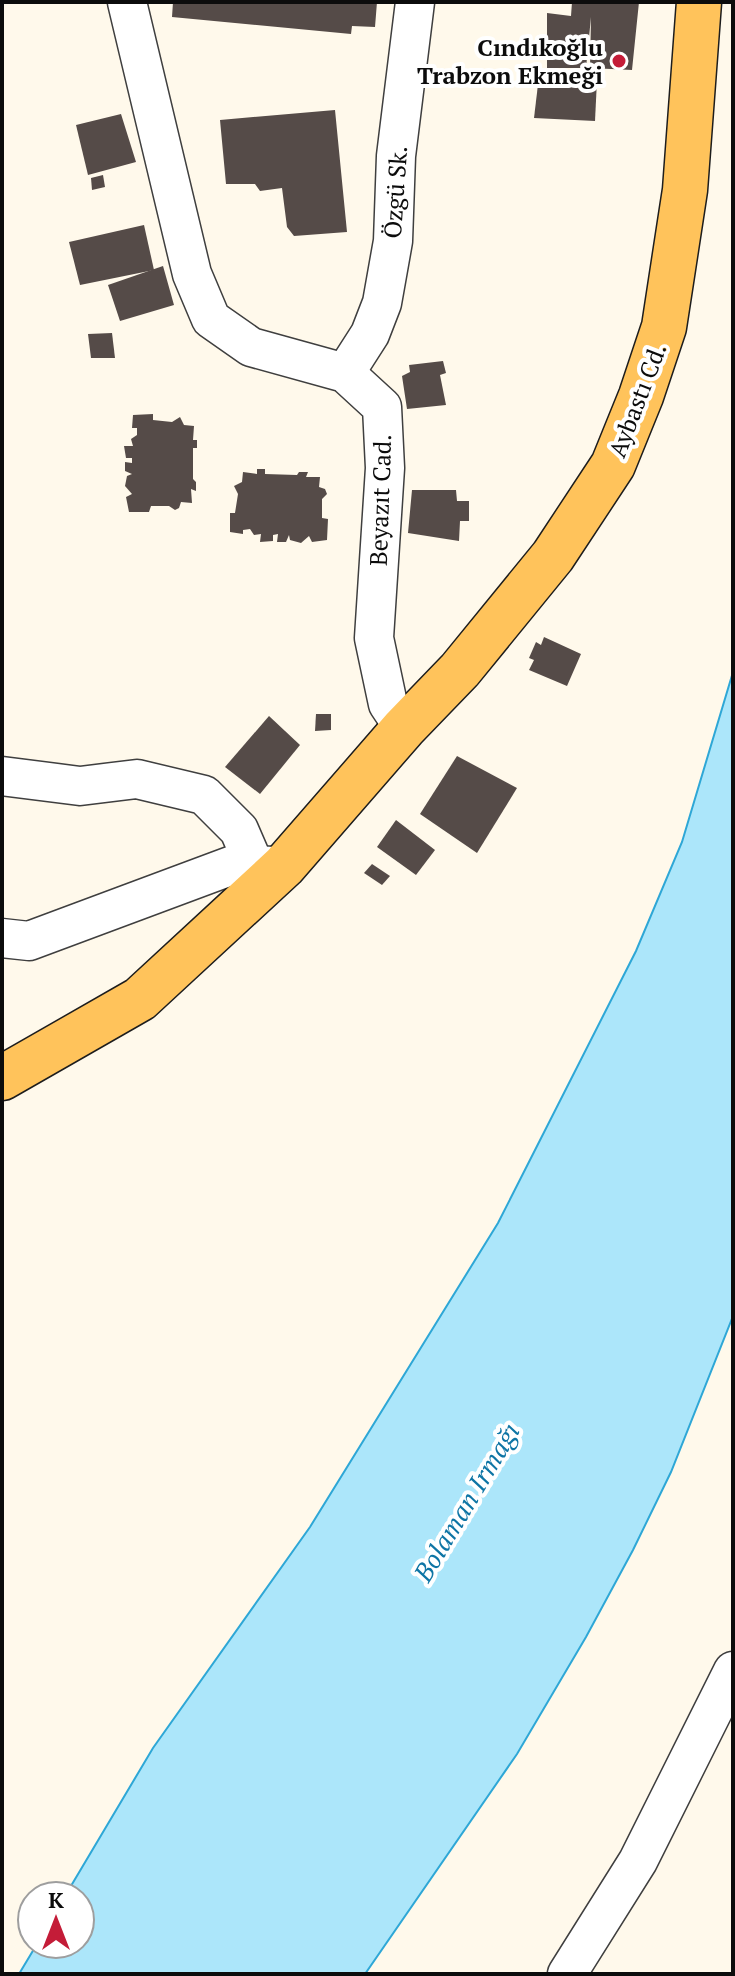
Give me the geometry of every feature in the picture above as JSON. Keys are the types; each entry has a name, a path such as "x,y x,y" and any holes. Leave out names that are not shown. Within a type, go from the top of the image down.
{"main road":[{"name":"Aybastı Cd.","path":"2,1078 140,999 460,670 553,556 613,465 664,327 685,190 699,2"}],"street":[{"name":"Beyazıt Cad.","path":"127,2 192,274 211,319 251,347 345,373 382,407 385,468 374,638 388,704 404,728"},
{"name":"Özgü Sk.","path":"345,373 370,334 382,303 393,241 396,156 415,2"},
{"path":"2,776 80,786 137,779 204,795 269,866"},
{"path":"2,938 29,941 233,865 269,866"},
{"path":"567,1974 638,1861 733,1671"}],"water":[{"name":"Bolaman Irmağı","path":"733,672 733,1316 671,1472 586,1637 517,1754 365,1974 19,1974 27,1960 96,1960 96,1880 75,1880 153,1748 310,1527 498,1223 636,951 682,842"}],"building":[{"path":"173,2 377,2 375,27 352,26 351,34 172,17"},
{"path":"572,2 639,2 632,70 590,68 591,17 586,68 547,68 547,13 571,16"},
{"path":"539,76 597,80 595,121 534,118"},
{"path":"335,110 347,232 294,236 287,227 282,188 260,191 255,184 226,184 220,120"},
{"path":"121,114 136,162 88,175 76,125"},
{"path":"103,175 105,187 92,190 91,178"},
{"path":"144,225 154,270 80,285 69,242"},
{"path":"163,266 174,305 120,321 108,285"},
{"path":"112,333 115,358 91,358 88,334"},
{"path":"443,361 446,373 440,375 446,405 407,409 402,376 410,372 409,365"},
{"path":"153,414 153,420 172,422 180,417 184,425 194,426 193,440 197,440 197,448 193,448 193,479 196,491 191,489 192,503 181,502 175,510 169,506 151,506 149,512 129,512 126,497 132,494 125,486 127,476 132,474 125,471 125,462 132,463 132,458 126,458 124,446 133,446 131,439 137,435 137,428 132,428 133,415"},
{"path":"257,469 265,469 265,474 297,475 308,472 306,477 320,477 319,487 325,489 327,494 322,499 322,518 328,519 327,540 312,542 309,536 301,543 290,540 289,535 286,542 277,542 278,534 273,535 273,541 260,542 261,534 254,535 250,529 243,530 243,534 230,532 230,513 235,513 238,494 234,486 242,482 243,472 257,474"},
{"path":"412,490 456,490 457,501 469,501 469,521 460,521 459,541 408,533"},
{"path":"544,637 581,654 567,686 529,670 534,660 529,658 536,642 541,645"},
{"path":"316,714 331,714 331,730 315,731"},
{"path":"269,716 300,745 260,794 225,767"},
{"path":"457,756 517,788 477,853 420,814"},
{"path":"396,820 435,850 416,875 377,847"},
{"path":"372,864 390,876 382,885 364,873"}],"place":[{"name":"Cındıkoğlu Trabzon Ekmeği","path":"619,61"}]}
